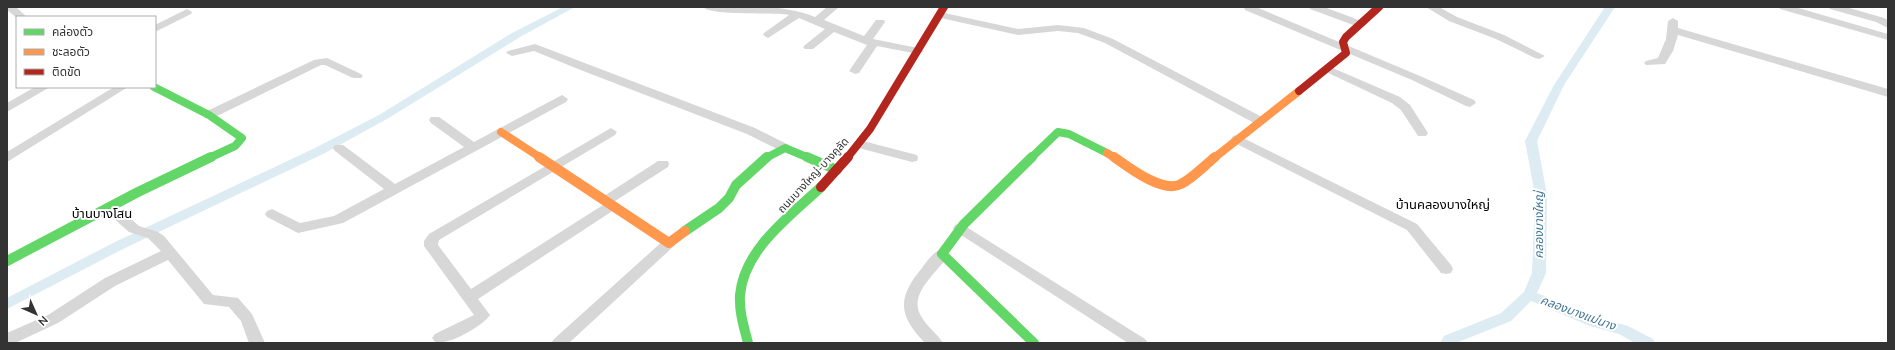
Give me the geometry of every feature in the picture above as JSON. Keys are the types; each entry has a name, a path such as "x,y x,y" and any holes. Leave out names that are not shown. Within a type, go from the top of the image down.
{"street":[{"path":"10,7 21,16"},
{"path":"708,7 735,10 767,8 798,14 870,42 918,51"},
{"path":"816,21 834,7"},
{"path":"1314,7 1360,24"},
{"path":"935,343 913,315 910,304 914,290 960,228 1058,132 1069,134 1097,147 1158,184 1172,187 1180,185 1328,69 1346,53 1343,42 1346,37 1379,7"},
{"path":"1431,7 1453,19 1500,37 1539,56"},
{"path":"1784,7 1887,38"},
{"path":"1834,7 1880,20 1888,24"},
{"path":"1249,8 1346,50 1416,78 1470,103"},
{"path":"942,11 1018,32 1058,28 1080,30 1109,41 1260,121"},
{"name":"ถนนบางใหญ่-บางคูลัด","path":"748,343 743,330 738,306 740,288 746,273 773,235 837,170 859,144 884,108 942,11"},
{"path":"156,28 188,12"},
{"path":"768,35 798,14"},
{"path":"855,71 880,22"},
{"path":"1650,63 1661,62 1665,57 1671,42 1673,25 1888,93"},
{"path":"809,47 833,28"},
{"path":"512,53 535,47 582,67 751,131 837,170"},
{"path":"209,114 318,62 328,61 357,76"},
{"path":"1328,69 1396,100 1406,108 1422,133"},
{"path":"7,108 42,88"},
{"path":"7,158 120,88"},
{"path":"7,262 109,207 235,146 241,141 242,138 239,135 209,114 156,88"},
{"path":"272,214 298,228 333,222 562,99"},
{"path":"435,120 473,147"},
{"path":"501,132 669,242"},
{"path":"440,338 480,318 480,312 468,298 431,246 431,241 434,237 611,132"},
{"path":"1237,140 1412,227 1446,269"},
{"path":"859,144 912,158"},
{"path":"339,148 394,190"},
{"path":"559,343 669,242 718,208 728,198 736,185 764,159 786,148"},
{"path":"468,298 664,164"},
{"path":"109,207 134,230 153,235 159,239 209,300 233,302 247,318 257,343"},
{"path":"960,228 1140,343"},
{"path":"7,340 53,319 110,282 171,252"},
{"path":"942,254 1034,343"}],"waterway":[{"path":"7,304 118,246 319,151 383,117 516,35 570,7"},
{"name":"คลองบางใหญ่","path":"1529,295 1539,273 1541,195 1531,141 1559,85 1610,7"},
{"name":"คลองบางใหญ่","path":"1447,343 1449,340 1506,317 1529,295"},
{"name":"คลองบางแม่นาง","path":"1529,295 1595,322 1623,330 1648,343"}],"traffic: fast":[{"path":"7,261 138,192 235,146 242,138 209,115 156,88"},
{"path":"1034,343 942,254 964,224 1058,132 1069,134 1107,153"},
{"path":"685,231 719,208 729,198 736,185 764,159 785,148 837,170"},
{"path":"748,343 741,317 740,294 746,274 756,255 769,237 821,187"}],"traffic: slow":[{"path":"1107,153 1152,181 1171,186 1180,185 1299,91"},
{"path":"501,132 669,243 685,231"}],"traffic: jam":[{"path":"821,187 849,156 870,129 944,7"},
{"path":"1299,91 1346,53 1343,42 1346,37 1379,7"}],"district":[{"name":"บ้านคลองบางใหญ่","path":"1443,204"},
{"name":"บ้านบางโสน","path":"102,213"}]}
